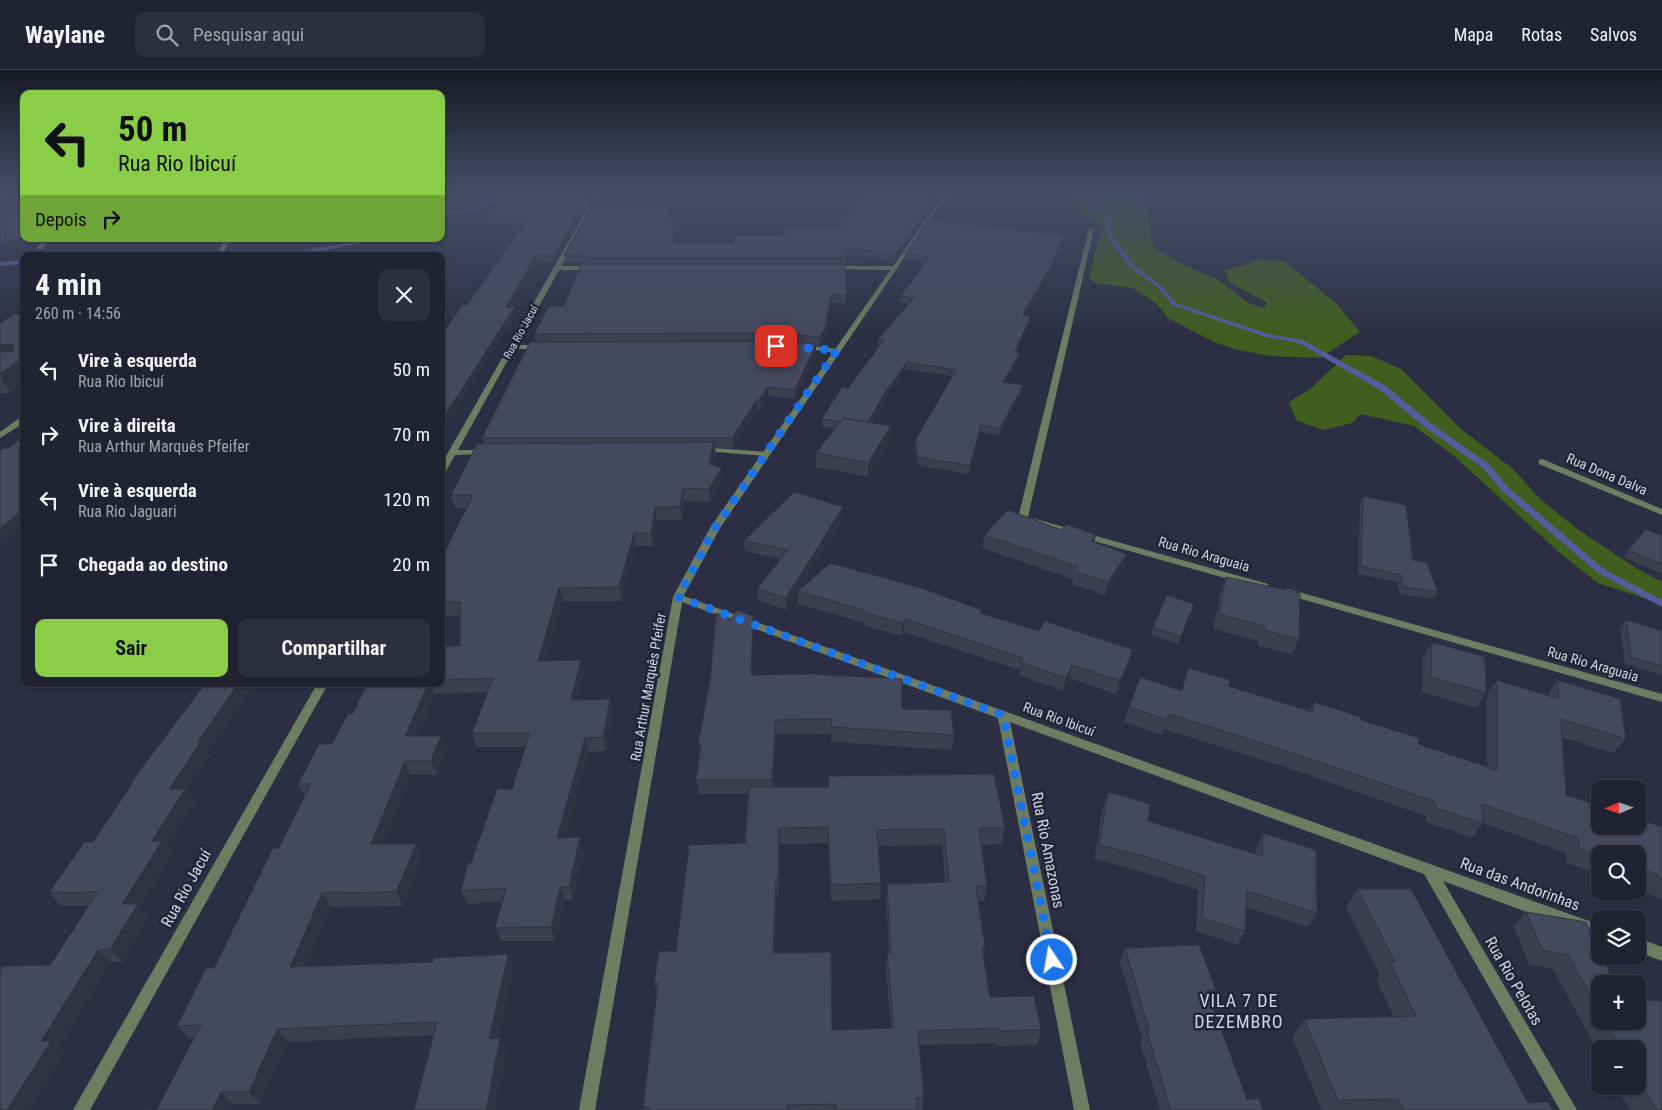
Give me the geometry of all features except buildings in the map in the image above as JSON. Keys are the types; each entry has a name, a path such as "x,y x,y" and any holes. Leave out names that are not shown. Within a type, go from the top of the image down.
{"street":[{"path":"40,248 44,244"},
{"name":"Rua Rio Jacuí","path":"445,466 571,244"},
{"name":"Rua Arthur Marquês Pfeifer","path":"587,1110 678,597 715,528 912,244"},
{"name":"Rua Rio Araguaia","path":"1088,244 1023,518 1662,698"},
{"path":"557,268 596,268"},
{"path":"825,268 895,268"},
{"path":"512,347 551,347"},
{"path":"792,347 837,350"},
{"path":"0,436 20,421"},
{"path":"698,449 766,454"},
{"path":"452,453 492,452"},
{"name":"Rua Dona Dalva","path":"1542,462 1662,512"},
{"name":"Rua Rio Ibicuí","path":"678,597 1429,870"},
{"name":"Rua Rio Jacuí","path":"81,1110 320,687"},
{"name":"Rua Rio Amazonas","path":"1003,715 1082,1110"},
{"name":"Rua das Andorinhas","path":"1429,870 1591,929"},
{"name":"Rua Rio Pelotas","path":"1429,870 1569,1110"},
{"path":"1646,949 1662,954"}],"green space":[{"path":"1098,244 1154,244 1155,248 1184,265 1217,279 1249,303 1263,308 1267,303 1229,282 1225,270 1248,264 1256,259 1284,261 1337,304 1360,332 1320,358 1270,356 1234,349 1214,342 1168,318 1158,305 1133,288 1095,283 1089,277"},
{"path":"1346,355 1371,356 1401,369 1461,429 1513,469 1540,499 1580,531 1636,568 1662,582 1662,604 1598,583 1561,554 1454,456 1414,426 1361,414 1352,423 1323,430 1296,420 1289,402 1310,389"}],"waterway":[{"path":"305,252 353,244"},
{"path":"1116,244 1131,265 1161,288 1174,304 1268,336 1301,341 1383,388 1429,426 1486,466 1505,489 1601,571 1662,604"},
{"path":"0,264 20,262"}],"district":[{"name":"VILA 7 DE DEZEMBRO","path":"1239,1010"}],"route":[{"path":"776,346 837,350 715,528 678,597 1003,715 1052,960"}]}
